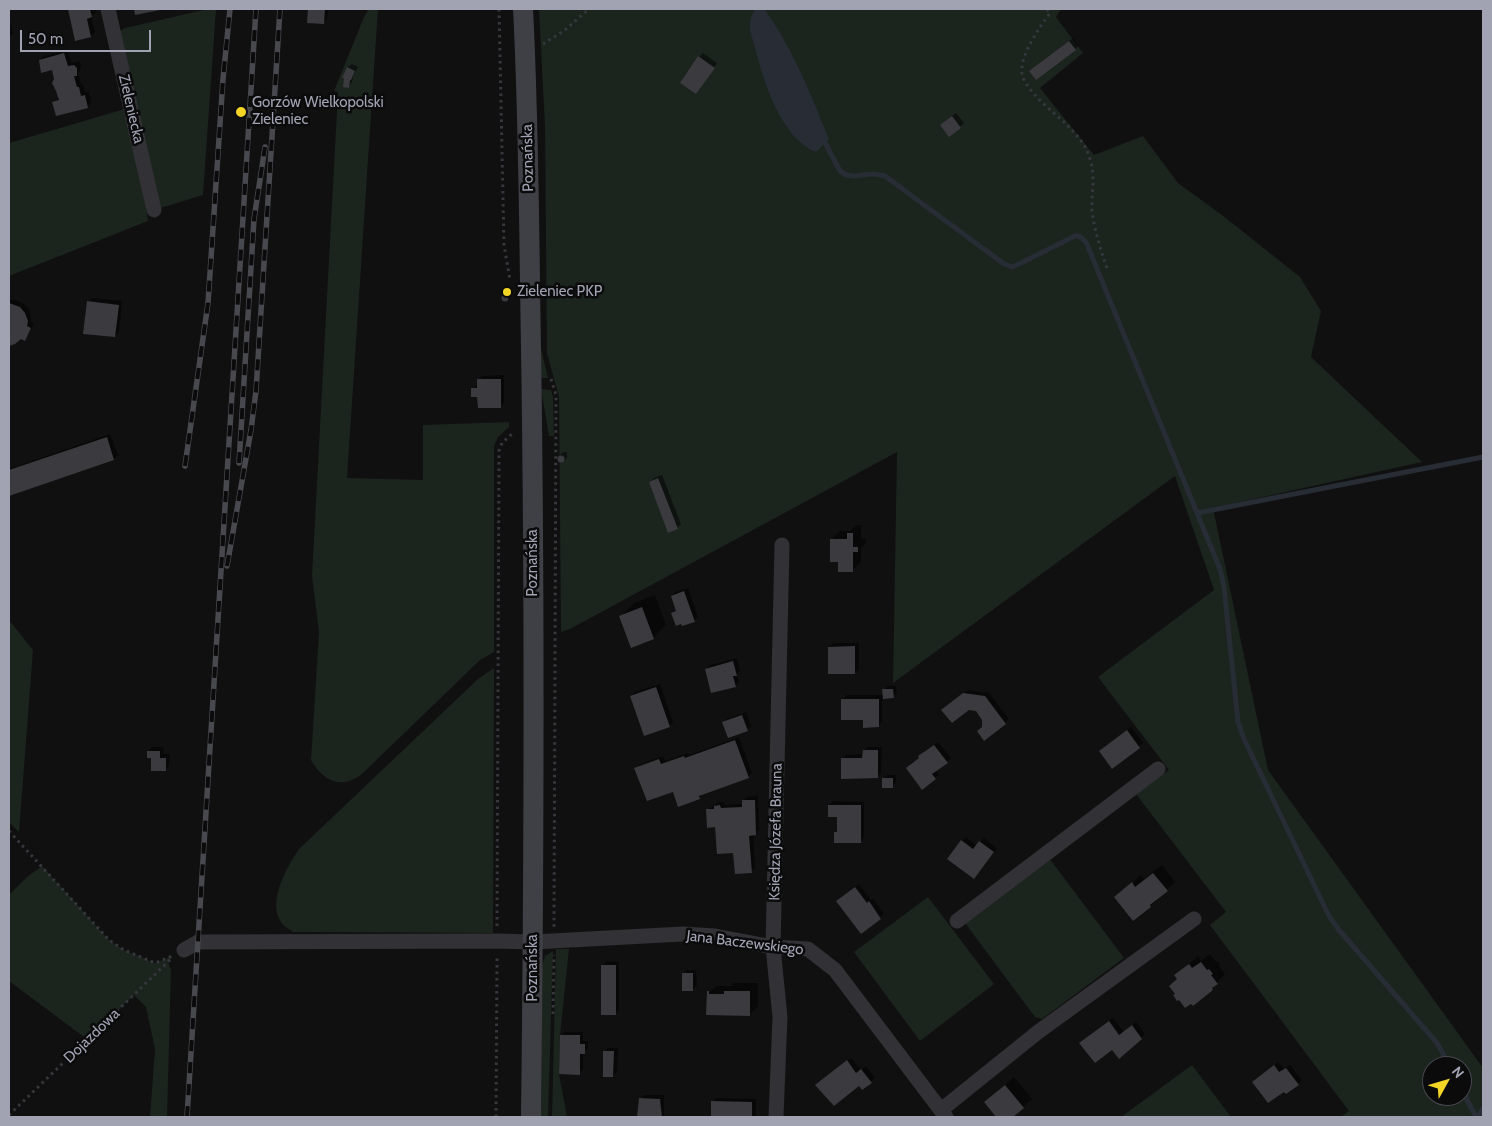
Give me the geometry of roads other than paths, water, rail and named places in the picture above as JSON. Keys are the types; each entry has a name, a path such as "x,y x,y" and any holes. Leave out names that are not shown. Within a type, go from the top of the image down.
{"main road":[{"name":"Poznańska","path":"523,9 528,166 532,472 533,942 531,1117"}],"street":[{"name":"Zieleniecka","path":"108,9 154,210"},
{"name":"Księdza Józefa Brauna","path":"776,1117 780,1018 773,946 782,545"},
{"path":"957,921 1158,769"},
{"name":"Jana Baczewskiego","path":"184,950 198,942 533,942 683,934 715,936 773,946 808,949 835,970 943,1114 1038,1032 1194,919"}],"waterway":[{"path":"822,137 840,171 844,174 852,176 872,174 885,176 1004,264 1012,267 1075,236 1079,236 1086,242 1220,569 1224,587 1238,722 1244,739 1329,916 1437,1043 1444,1056"},
{"path":"1197,513 1483,457"},
{"path":"1470,1106 1476,1117"},
{"path":"1478,1117 1483,1108"}],"railway":[{"path":"185,466 208,303 223,79 230,9"},
{"path":"187,1117 256,9"},
{"path":"227,566 256,391 280,9"},
{"path":"239,463 254,219 265,147"}],"place":[{"name":"Gorzów Wielkopolski Zieleniec","path":"241,112"},
{"name":"Zieleniec PKP","path":"507,292"}]}
